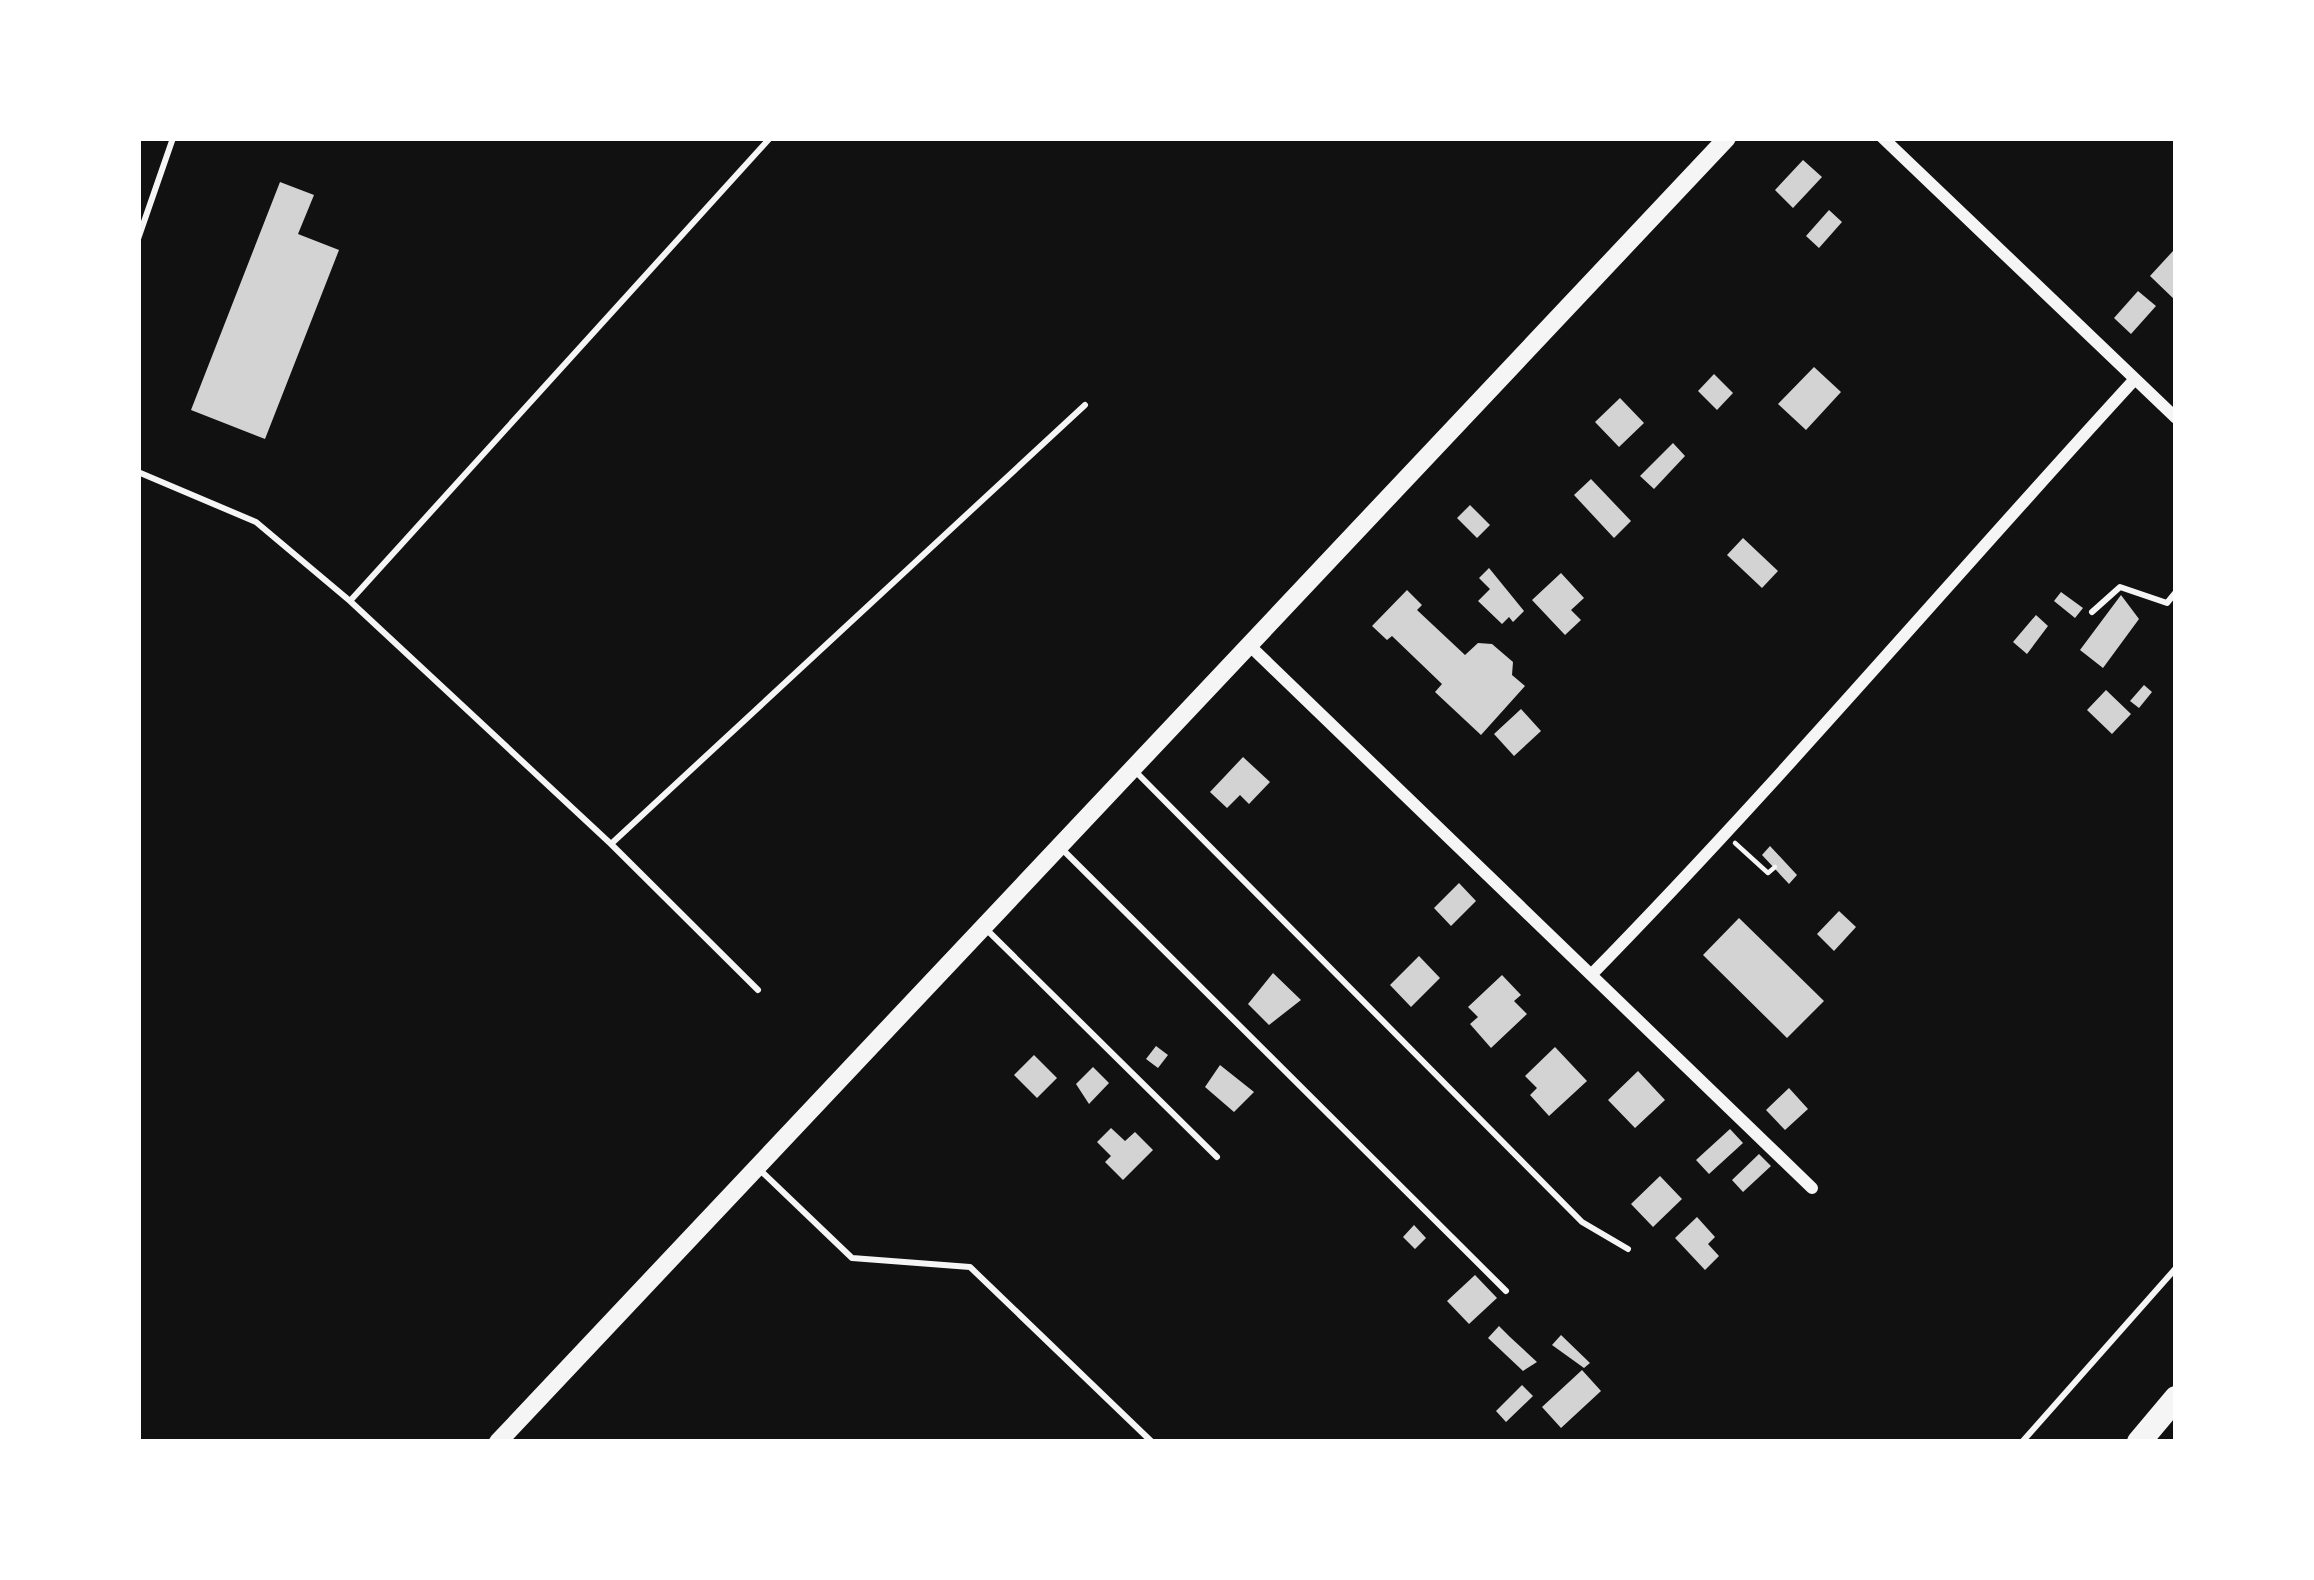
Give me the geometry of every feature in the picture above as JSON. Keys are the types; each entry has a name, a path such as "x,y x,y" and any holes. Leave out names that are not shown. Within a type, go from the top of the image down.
{"highway":[{"path":"2139,1442 2176,1398"}],"main road":[{"path":"498,1442 981,924 1727,138"}],"street":[{"path":"1883,138 2176,418"},
{"path":"1591,975 1718,845 1899,636 2134,379"},
{"path":"1249,645 1812,1188"}],"lane":[{"path":"138,239 173,138"},
{"path":"350,601 770,138"},
{"path":"611,844 1085,405"},
{"path":"138,472 256,522 350,601 611,844 758,990"},
{"path":"2092,612 2120,587 2167,603 2176,592"},
{"path":"1132,769 1582,1222 1628,1249"},
{"path":"1058,846 1506,1291"},
{"path":"981,924 1217,1157"},
{"path":"755,1166 852,1258 970,1267 1152,1442"},
{"path":"2022,1442 2176,1268"}],"path":[{"path":"1742,849 1768,873 1774,866"}],"building":[{"path":"1803,160 1822,177 1793,208 1775,190"},
{"path":"280,182 314,195 298,234 339,250 265,439 191,410"},
{"path":"1829,210 1842,222 1819,248 1806,236"},
{"path":"2173,251 2176,254 2176,301 2150,276"},
{"path":"2138,291 2156,306 2131,334 2114,318"},
{"path":"1814,367 1841,392 1806,430 1778,404"},
{"path":"1714,374 1733,393 1717,410 1698,391"},
{"path":"1620,398 1644,423 1619,447 1595,422"},
{"path":"1673,443 1685,456 1654,489 1640,476"},
{"path":"1591,479 1631,521 1614,538 1574,495"},
{"path":"1470,505 1490,525 1477,538 1457,518"},
{"path":"1743,538 1778,571 1762,588 1727,555"},
{"path":"1489,568 1524,611 1513,622 1509,617 1502,624 1478,601 1490,589 1479,578"},
{"path":"1561,573 1584,598 1571,610 1581,620 1565,635 1532,600"},
{"path":"1407,590 1422,605 1417,610 1465,655 1478,643 1492,644 1513,662 1512,675 1525,686 1481,735 1435,692 1442,684 1392,636 1387,640 1372,626"},
{"path":"2061,592 2083,608 2075,618 2054,601"},
{"path":"2121,595 2139,619 2103,668 2080,650"},
{"path":"2036,615 2048,626 2027,654 2013,642"},
{"path":"2144,685 2152,692 2139,708 2130,701"},
{"path":"2106,690 2131,714 2112,734 2087,710"},
{"path":"1521,709 1541,731 1514,756 1494,734"},
{"path":"1243,757 1270,782 1249,804 1240,795 1227,808 1210,792"},
{"path":"1770,846 1797,875 1789,884 1762,855"},
{"path":"1459,883 1476,901 1451,926 1434,908"},
{"path":"1839,911 1856,927 1834,951 1817,934"},
{"path":"1739,918 1824,1001 1787,1038 1703,955"},
{"path":"1419,956 1440,978 1411,1007 1390,985"},
{"path":"1273,973 1301,1000 1269,1025 1248,1004"},
{"path":"1502,975 1521,995 1514,1001 1527,1014 1491,1048 1470,1024 1478,1017 1468,1007"},
{"path":"1156,1046 1168,1055 1158,1068 1146,1059"},
{"path":"1555,1047 1587,1081 1549,1116 1530,1095 1537,1088 1525,1076"},
{"path":"1034,1055 1057,1078 1037,1098 1014,1075"},
{"path":"1220,1065 1254,1092 1234,1112 1205,1087"},
{"path":"1093,1067 1109,1083 1089,1104 1076,1084"},
{"path":"1638,1071 1665,1100 1635,1128 1608,1100"},
{"path":"1789,1088 1808,1109 1785,1130 1766,1110"},
{"path":"1111,1128 1125,1141 1135,1132 1153,1150 1123,1180 1105,1162 1111,1156 1097,1142"},
{"path":"1730,1129 1743,1143 1709,1174 1696,1160"},
{"path":"1759,1154 1771,1166 1743,1192 1732,1180"},
{"path":"1660,1176 1682,1199 1653,1227 1631,1204"},
{"path":"1697,1217 1715,1237 1708,1244 1719,1256 1705,1270 1675,1238"},
{"path":"1414,1225 1426,1238 1415,1249 1403,1237"},
{"path":"1475,1275 1497,1298 1469,1324 1447,1301"},
{"path":"1499,1326 1537,1362 1523,1371 1488,1338"},
{"path":"1561,1335 1590,1363 1584,1368 1552,1345"},
{"path":"1582,1370 1601,1391 1561,1428 1542,1407"},
{"path":"1522,1385 1533,1396 1506,1422 1496,1411"}]}
